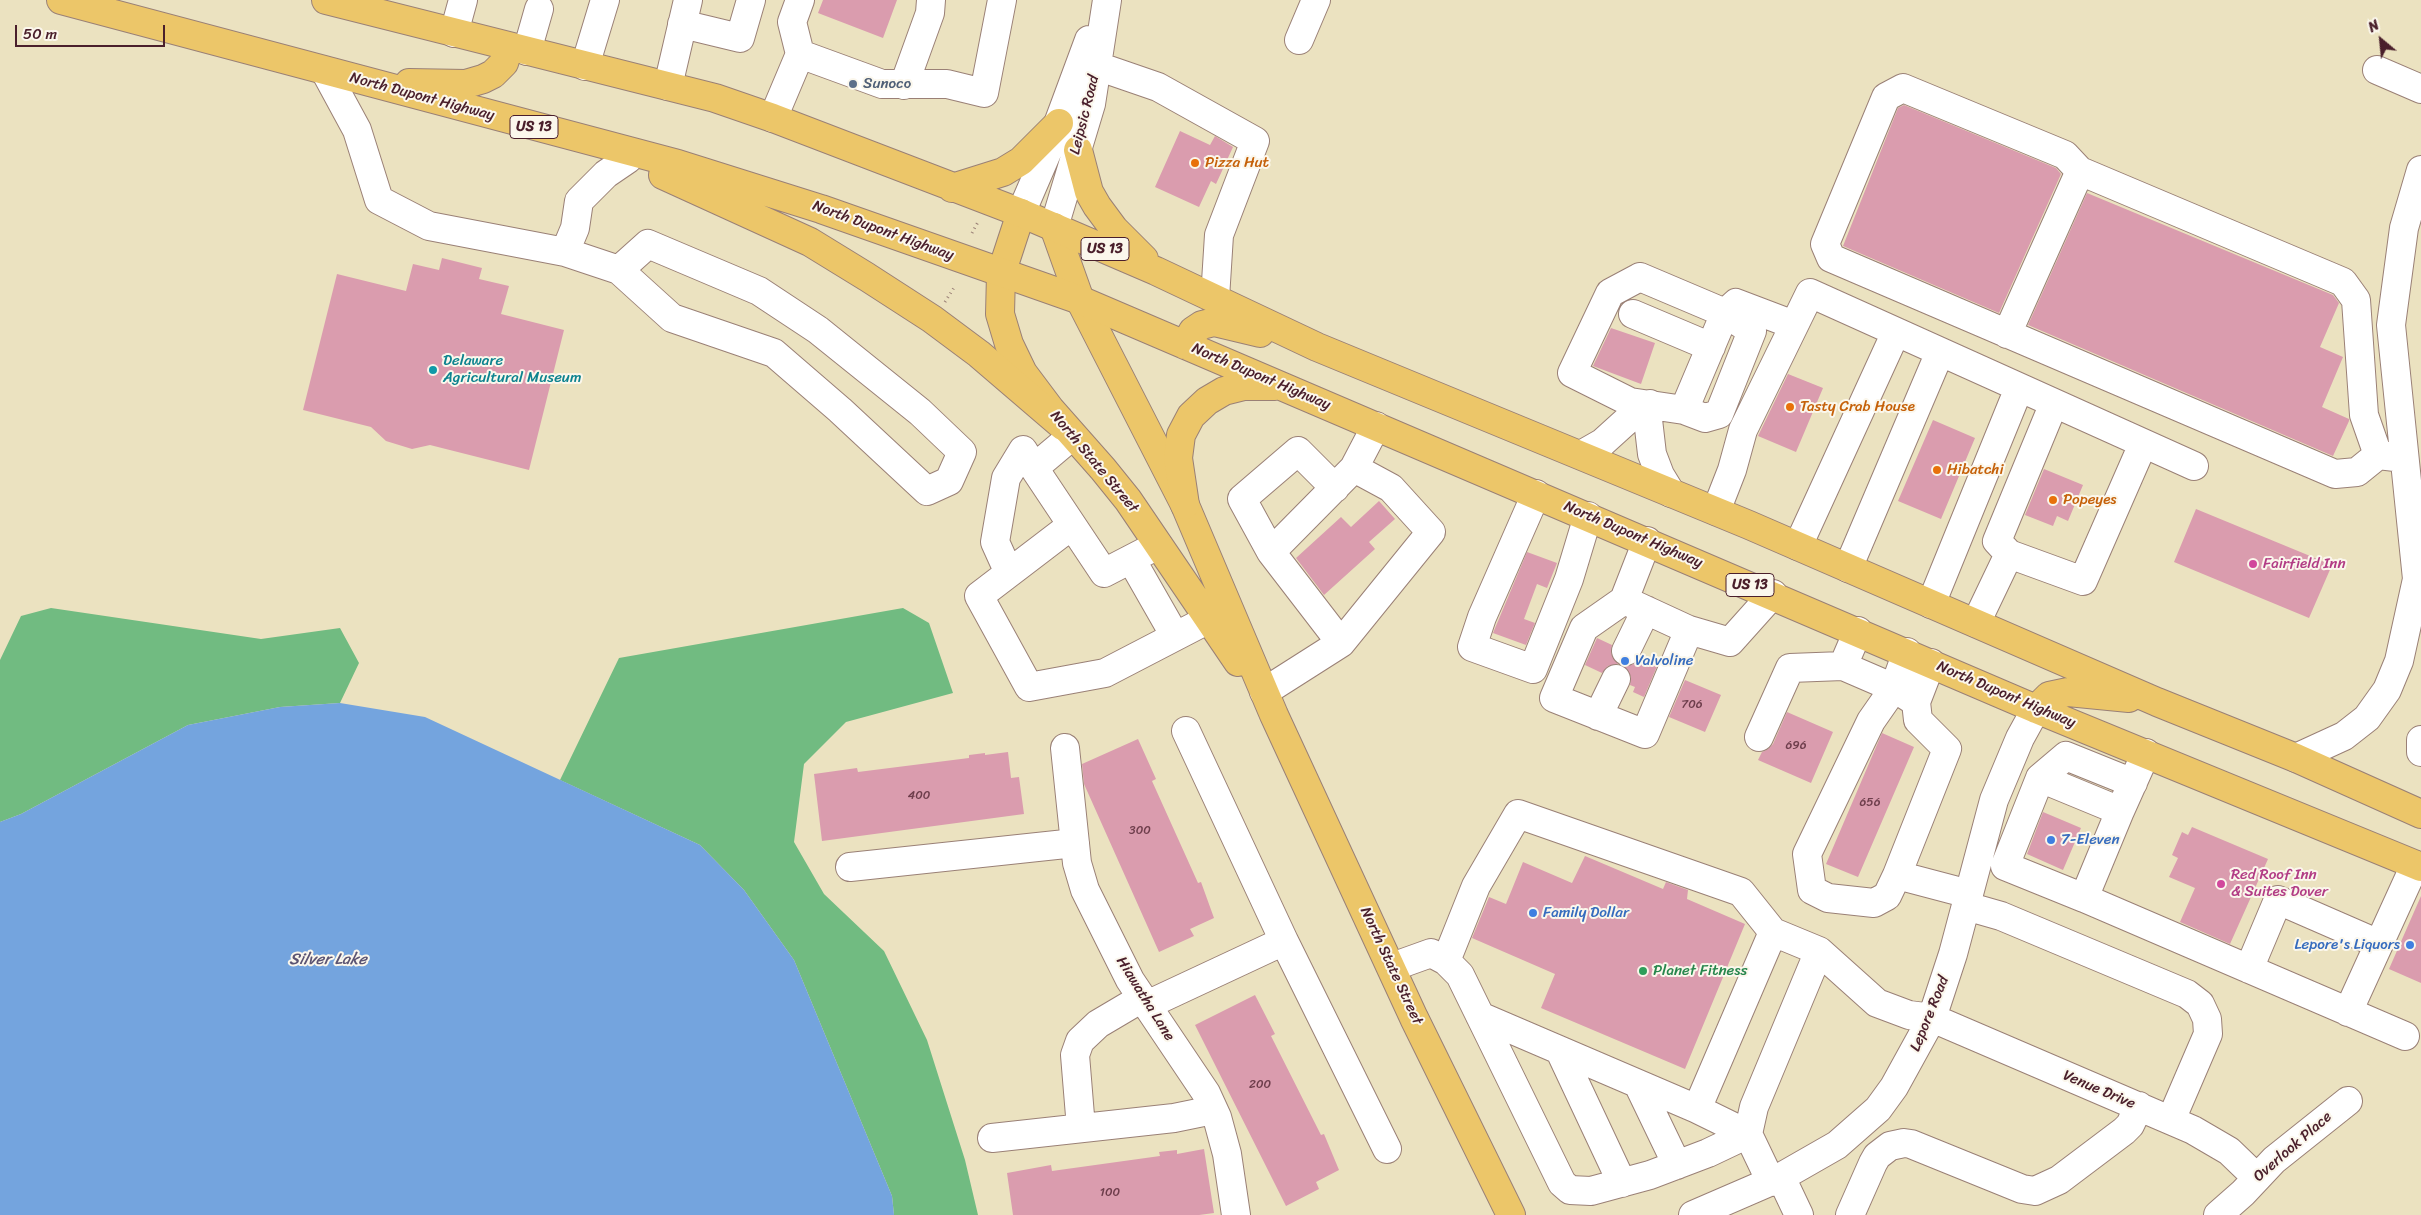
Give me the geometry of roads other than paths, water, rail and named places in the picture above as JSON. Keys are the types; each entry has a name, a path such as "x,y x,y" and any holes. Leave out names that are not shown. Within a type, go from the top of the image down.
{"main road":[{"name":"North Dupont Highway","path":"60,0 593,143 678,164 822,208 1001,274 1080,300 1773,594 2036,708 2418,866"},
{"name":"US 13","path":"326,0 353,3 454,33 714,98 773,118 952,188 1022,213 1156,271 1317,347 1716,511 2157,702 2296,758 2421,814"},
{"path":"367,82 466,84 493,74 518,49"},
{"path":"952,188 1003,172 1021,161 1059,123"},
{"path":"593,143 810,242 932,319 979,354 1067,431"},
{"path":"1078,150 1089,192 1097,206 1114,229 1156,271"},
{"name":"North State Street","path":"1022,213 1001,274 1000,314 1009,344 1023,372 1067,431 1103,468 1128,500 1269,704"},
{"name":"North State Street","path":"1054,227 1080,300 1185,505 1269,704 1509,1214"},
{"path":"1185,345 1193,331 1202,325 1214,322 1317,347"},
{"path":"1185,505 1178,458 1180,435 1191,416 1207,401 1224,391 1244,386 1281,385"},
{"path":"2036,708 2049,696 2068,692 2157,702"}],"street":[{"path":"454,33 463,0"},
{"path":"585,66 605,0"},
{"path":"668,86 685,12 740,38 751,0"},
{"path":"773,118 800,54 792,22 800,0"},
{"path":"800,54 882,84 947,84 984,93 1002,0"},
{"name":"Leipsic Road","path":"1054,227 1091,104 1106,0"},
{"name":"Leipsic Road","path":"1022,213 1106,0"},
{"path":"1299,40 1316,0"},
{"path":"904,85 930,7"},
{"path":"518,49 539,9"},
{"path":"1097,66 1158,87 1255,141 1219,235 1215,298"},
{"path":"2377,70 2421,89"},
{"path":"325,71 357,130 379,200 429,226 565,252 619,270 672,318 774,353 840,410 927,491 949,481 962,452 920,412 818,330 759,291 648,244 619,270"},
{"path":"2378,455 2364,416 2356,300 2343,282 2080,171 2065,155 1903,88 1886,98 1825,244 1831,258 2334,474 2357,472 2378,455 2404,458"},
{"path":"565,252 575,228 579,201 606,174 628,159"},
{"path":"2296,758 2344,736 2367,718 2387,690 2399,661 2419,579 2404,458 2410,404 2391,325 2404,228 2421,170"},
{"path":"2007,334 2080,171"},
{"path":"1640,277 1725,313 1752,331 1719,414 1705,418 1684,410 1649,407 1630,402 1572,373 1610,294 1640,277"},
{"path":"1716,511 1732,470 1743,430 1810,293 2194,466"},
{"path":"1684,410 1725,313 1736,303 1794,325"},
{"path":"1633,314 1711,347"},
{"path":"1798,546 1896,332"},
{"path":"1848,568 1940,352"},
{"path":"1931,604 2019,388"},
{"path":"2054,403 1997,542 2009,554 2083,581 2144,444"},
{"path":"1580,455 1602,443 1634,414 1649,407"},
{"path":"1649,407 1652,454 1660,474 1671,493"},
{"path":"1271,552 1354,468 1376,426"},
{"path":"1034,468 1067,431"},
{"path":"1009,573 995,542 1006,478 1023,450 1104,573 1158,545"},
{"path":"1335,488 1298,451 1242,499 1271,552 1341,643"},
{"path":"1269,704 1341,643 1431,532 1391,488 1354,468"},
{"path":"1536,494 1486,609 1472,647 1533,669 1569,579 1588,516"},
{"path":"1072,525 979,596 1029,687 1104,673 1209,619"},
{"path":"1626,651 1646,541"},
{"path":"1976,623 2009,554"},
{"path":"1131,559 1175,636"},
{"path":"1689,630 1645,734 1554,698 1584,628 1635,605 1689,630 1730,642 1773,594"},
{"path":"1843,666 1858,631"},
{"path":"1759,738 1790,668 1843,666 1905,695 1918,720 1947,750 1887,896 1874,903 1828,898 1812,890 1807,854 1871,721 1905,695 1919,657"},
{"path":"1598,716 1616,679"},
{"name":"Lepore Road","path":"1693,1215 1776,1180 1837,1145 1878,1109 1907,1066 1932,1018 1994,800 2007,767 2036,708"},
{"path":"1186,731 1284,941 1387,1149"},
{"path":"2421,740 2421,752"},
{"name":"Hiawatha Lane","path":"1065,748 1077,863 1085,890 1130,980 1206,1093 1227,1154 1236,1215"},
{"path":"2084,898 2146,753"},
{"path":"2005,866 2040,778 2066,756 2133,783"},
{"path":"2040,778 2120,811"},
{"path":"1446,961 1476,886 1518,814 1741,892 1773,932 1697,1109"},
{"path":"850,867 1075,843"},
{"path":"1978,857 2084,898 2405,1036"},
{"path":"2348,1012 2418,866"},
{"path":"1897,875 1967,900 2187,994 2200,1004 2205,1011 2208,1034 2171,1120"},
{"path":"2249,969 2278,900 2379,944"},
{"name":"Venue Drive","path":"1773,932 1819,951 1877,1002 1908,1015 1932,1018 2171,1120 2212,1139 2244,1164 2257,1178"},
{"path":"1081,1128 1074,1055 1080,1041 1098,1024 1145,1001 1284,941"},
{"path":"1748,1134 1754,1107 1819,951"},
{"path":"1392,967 1431,953 1446,961 1460,975 1562,1183 1570,1190 1591,1191 1622,1183 1708,1153 1748,1134"},
{"path":"1480,1016 1697,1109 1748,1134 1797,1213"},
{"path":"1560,1051 1622,1183"},
{"path":"1638,1084 1677,1165"},
{"name":"Overlook Place","path":"2218,1215 2293,1143 2348,1100"},
{"path":"1850,1215 1872,1163 1877,1156 1890,1146 1904,1143 1911,1144 2022,1189 2035,1191 2059,1180 2124,1131 2130,1125 2138,1106"},
{"path":"992,1138 1174,1118 1213,1110"}],"water":[{"name":"Silver Lake","path":"340,703 425,717 700,845 744,890 794,960 892,1196 894,1215 0,1215 0,822 21,814 188,725 280,707"}],"place":[{"name":"Sunoco","path":"853,84"},
{"name":"Pizza Hut","path":"1195,163"},
{"name":"Delaware Agricultural Museum","path":"433,370"},
{"name":"Tasty Crab House","path":"1790,407"},
{"name":"Hibatchi","path":"1937,470"},
{"name":"Popeyes","path":"2053,500"},
{"name":"Fairfield Inn","path":"2253,564"},
{"name":"Valvoline","path":"1625,661"},
{"name":"7-Eleven","path":"2051,840"},
{"name":"Red Roof Inn & Suites Dover","path":"2221,884"},
{"name":"Family Dollar","path":"1533,913"},
{"name":"Lepore's Liquors","path":"2410,945"},
{"name":"Planet Fitness","path":"1643,971"}]}
